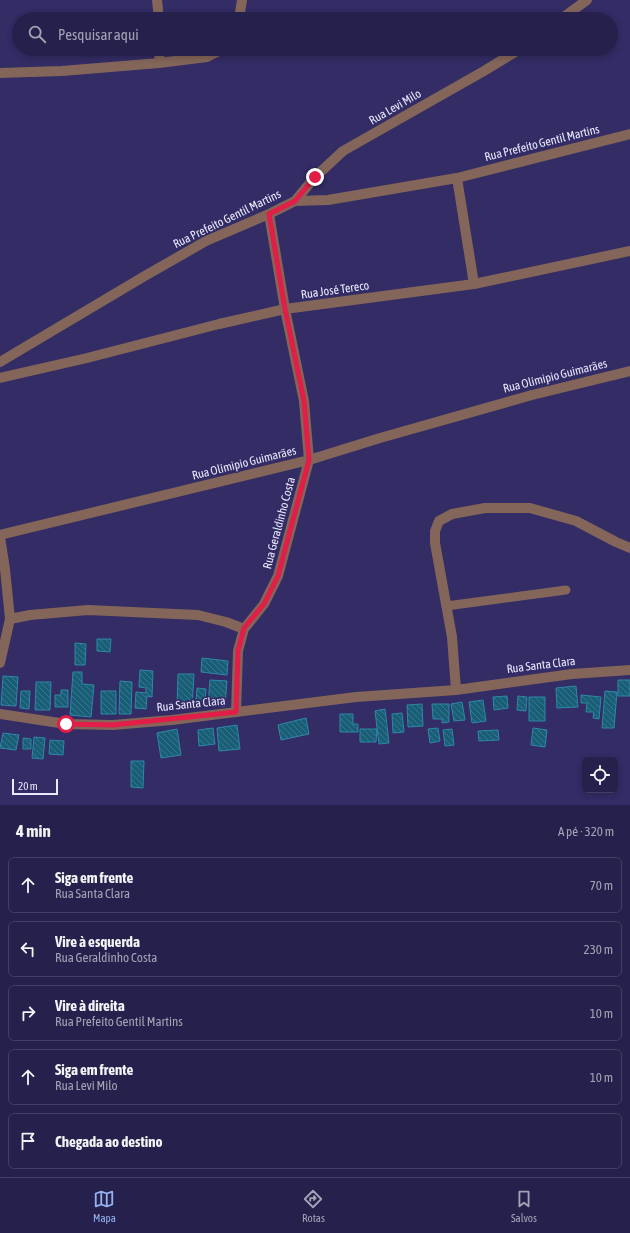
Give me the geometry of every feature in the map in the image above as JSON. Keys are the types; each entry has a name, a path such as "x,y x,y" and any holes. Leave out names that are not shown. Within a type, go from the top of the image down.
{"street":[{"path":"157,0 159,12"},
{"path":"240,12 242,0"},
{"path":"571,12 587,0"},
{"path":"159,63 160,56"},
{"path":"0,73 62,71 159,63 208,56"},
{"name":"Rua Levi Milo","path":"295,201 315,177 344,151 509,56"},
{"name":"Rua Prefeito Gentil Martins","path":"0,362 142,277 206,241 295,201 328,200 457,178 630,134"},
{"path":"457,178 474,284"},
{"name":"Rua Geraldinho Costa","path":"236,712 238,651 244,628 264,604 278,576 309,460 304,401 285,309 269,214"},
{"name":"Rua José Tereco","path":"0,378 285,309 474,284 630,251"},
{"name":"Rua Olímipio Guimarães","path":"0,663 10,619 0,536 309,460 532,394 630,371"},
{"path":"456,690 452,637 435,544 435,531 439,521 452,514 485,508 530,508 576,521 630,548"},
{"path":"10,619 30,615 88,610 198,615 244,628"},
{"name":"Rua Santa Clara","path":"0,714 66,724 113,725 356,697 456,690 572,674 630,670"}],"lane":[{"path":"446,606 566,590"}],"building":[{"path":"97,639 111,639 110,652 97,651"},
{"path":"75,643 86,644 85,665 75,665"},
{"path":"202,658 228,661 227,675 201,672"},
{"path":"140,670 153,671 152,697 147,696 146,709 135,708 136,692 146,693 146,688 139,687"},
{"path":"73,672 82,672 82,684 94,685 91,717 70,715"},
{"path":"178,674 194,674 192,707 177,707"},
{"path":"3,676 18,677 16,706 1,705"},
{"path":"210,680 227,681 225,706 208,705"},
{"path":"618,680 630,680 630,696 618,696"},
{"path":"120,681 132,682 131,714 119,714"},
{"path":"36,682 51,682 50,710 35,710"},
{"path":"576,686 578,707 557,708 556,688"},
{"path":"197,688 206,689 205,701 196,701"},
{"path":"61,690 68,690 68,707 55,707 55,695 61,695"},
{"path":"21,691 30,691 29,709 20,708"},
{"path":"101,691 116,691 116,714 101,714"},
{"path":"605,691 617,692 614,728 602,728"},
{"path":"581,695 601,697 599,719 593,718 594,712 586,712 587,703 581,703"},
{"path":"507,696 508,708 494,710 493,697"},
{"path":"518,696 527,697 526,711 517,710"},
{"path":"529,697 545,697 545,721 529,721"},
{"path":"483,700 486,721 472,723 469,702"},
{"path":"462,702 465,720 454,721 451,704"},
{"path":"422,704 423,726 408,727 407,705"},
{"path":"432,704 449,704 449,722 442,723 442,719 433,719"},
{"path":"385,709 389,743 379,744 375,711"},
{"path":"402,713 404,732 393,733 392,714"},
{"path":"340,714 353,714 353,724 358,724 358,732 340,732"},
{"path":"306,718 309,734 281,740 278,725"},
{"path":"237,725 240,749 219,751 217,728"},
{"path":"213,728 215,744 199,746 198,730"},
{"path":"438,728 440,741 430,743 428,729"},
{"path":"533,728 547,730 545,747 531,745"},
{"path":"177,729 181,755 161,758 157,733"},
{"path":"360,729 377,729 376,742 360,742"},
{"path":"452,729 454,745 445,746 443,730"},
{"path":"498,730 499,740 479,741 478,731"},
{"path":"3,733 19,735 16,750 0,748"},
{"path":"34,737 45,738 43,759 32,758"},
{"path":"23,738 31,739 31,749 23,749"},
{"path":"50,740 64,741 63,755 49,754"},
{"path":"131,761 144,761 143,788 131,787"}],"route":[{"path":"66,724 113,725 172,720 236,712 238,651 244,628 264,604 278,576 309,460 304,401 285,309 269,214 295,201 315,177"}]}
